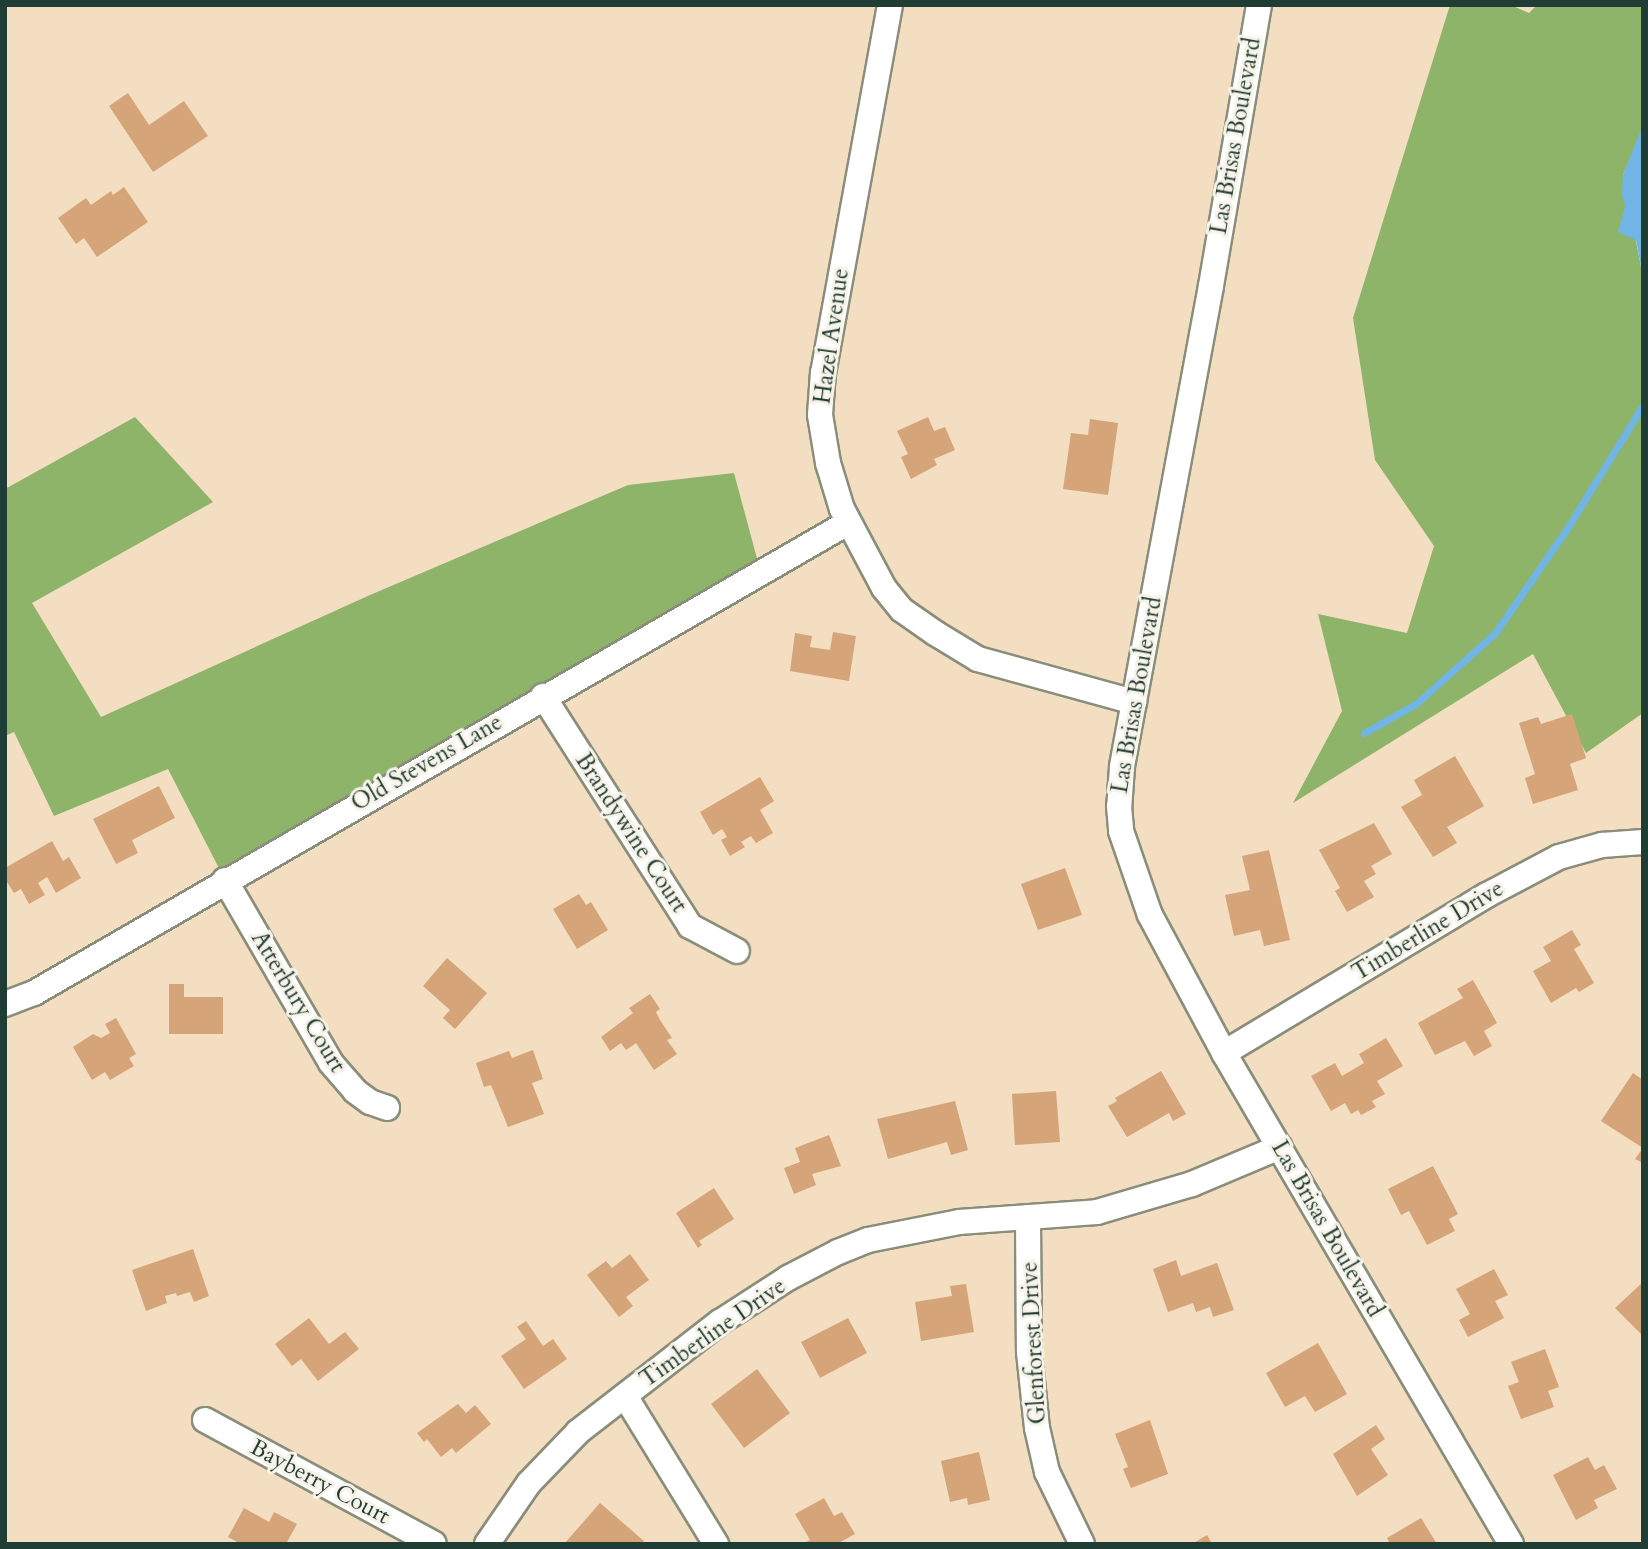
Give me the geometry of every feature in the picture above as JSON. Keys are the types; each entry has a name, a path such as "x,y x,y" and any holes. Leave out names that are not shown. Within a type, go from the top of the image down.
{"street":[{"name":"Hazel Avenue","path":"890,5 823,372 820,415 828,463 849,522 884,588 902,610 978,659 1134,702"},
{"name":"Las Brisas Boulevard","path":"1259,5 1134,702 1118,806 1124,842 1150,915 1224,1053 1511,1544"},
{"name":"Old Stevens Lane","path":"5,1004 34,993 543,696 849,522"},
{"name":"Brandywine Court","path":"543,696 690,926 737,951"},
{"name":"Timberline Drive","path":"1224,1053 1487,895 1559,857 1602,845 1643,842"},
{"name":"Atterbury Court","path":"225,880 331,1063 370,1102 387,1108"},
{"name":"Timberline Drive","path":"486,1544 529,1483 578,1432 720,1322 788,1278 838,1252 869,1240 959,1222 1097,1212 1192,1184 1280,1147"},
{"name":"Glenforest Drive","path":"1028,1217 1029,1352 1037,1428 1047,1472 1082,1544"},
{"path":"625,1396 716,1544"},
{"name":"Bayberry Court","path":"205,1420 434,1544"}],"green space":[{"path":"1450,5 1511,5 1529,13 1537,5 1643,5 1643,130 1623,175 1643,277 1643,713 1586,753 1533,654 1293,803 1342,711 1318,614 1407,633 1434,546 1375,460 1353,318"},
{"path":"135,417 213,502 32,603 101,717 370,595 628,485 734,473 759,566 224,878 168,769 54,816 14,732 5,736 5,489"}],"water":[{"path":"1643,125 1643,277 1636,240 1618,232 1625,207 1622,194 1623,175"}],"building":[{"path":"128,93 149,125 184,101 208,136 153,172 109,106"},
{"path":"124,187 148,222 97,257 84,238 76,244 58,218 86,198 91,205 111,191 113,195"},
{"path":"928,417 934,431 945,427 955,450 934,459 937,465 911,479 901,457 908,454 897,431"},
{"path":"1090,419 1118,423 1108,495 1063,489 1071,433 1088,435"},
{"path":"833,632 856,636 849,681 790,671 795,633 812,636 810,647 830,650"},
{"path":"1572,714 1586,758 1570,764 1578,790 1533,804 1525,778 1535,774 1519,723 1538,717 1541,724"},
{"path":"1455,756 1484,806 1447,827 1457,843 1433,857 1401,807 1422,795 1414,780"},
{"path":"760,777 774,801 760,810 773,833 756,843 751,836 741,842 745,847 730,856 721,840 727,837 722,829 713,835 700,812"},
{"path":"159,786 175,818 132,840 138,853 116,864 93,819"},
{"path":"1374,823 1392,854 1371,866 1376,874 1364,881 1374,897 1347,912 1335,891 1340,888 1319,850"},
{"path":"52,841 63,861 69,857 81,878 56,893 47,877 38,883 45,895 29,904 21,889 14,893 5,879 5,868"},
{"path":"1269,850 1290,940 1264,946 1260,930 1234,936 1225,895 1250,890 1242,856"},
{"path":"1065,868 1082,915 1038,930 1021,884"},
{"path":"579,894 586,905 591,902 608,930 577,949 553,909"},
{"path":"1572,930 1581,945 1574,949 1594,983 1579,992 1576,988 1551,1003 1533,971 1551,961 1543,947"},
{"path":"447,958 487,993 455,1029 443,1018 450,1010 423,986"},
{"path":"1473,980 1497,1023 1484,1031 1492,1046 1474,1056 1465,1041 1435,1055 1418,1023 1463,998 1457,989"},
{"path":"169,984 184,984 184,997 223,997 223,1034 169,1034"},
{"path":"650,994 660,1009 656,1012 660,1020 672,1038 667,1040 677,1054 654,1070 636,1043 626,1050 621,1043 610,1051 601,1037 633,1013 629,1008"},
{"path":"116,1018 136,1054 129,1058 134,1066 110,1080 105,1072 92,1080 73,1047 93,1034 101,1038 110,1033 105,1024"},
{"path":"1386,1038 1403,1066 1377,1081 1385,1094 1372,1101 1376,1107 1361,1115 1358,1110 1351,1114 1345,1103 1331,1111 1311,1076 1335,1063 1342,1076 1364,1063 1359,1054"},
{"path":"533,1050 543,1079 532,1083 544,1114 508,1127 491,1085 484,1087 476,1063 509,1051 512,1058"},
{"path":"1161,1071 1186,1114 1173,1121 1169,1113 1127,1137 1108,1106 1117,1101 1115,1098"},
{"path":"1633,1073 1643,1080 1643,1148 1601,1121"},
{"path":"1056,1091 1060,1142 1015,1145 1012,1094"},
{"path":"955,1101 968,1150 951,1155 947,1142 888,1159 877,1119"},
{"path":"829,1135 841,1166 812,1174 816,1185 794,1194 784,1168 800,1162 795,1148"},
{"path":"1643,1148 1643,1163 1635,1159"},
{"path":"1433,1166 1458,1214 1449,1219 1455,1231 1427,1245 1409,1211 1401,1215 1388,1189"},
{"path":"714,1188 734,1219 699,1241 702,1245 698,1248 676,1213"},
{"path":"193,1249 209,1296 194,1302 190,1292 177,1296 176,1293 165,1296 167,1303 146,1311 132,1270"},
{"path":"630,1254 649,1280 626,1297 633,1306 619,1317 587,1275 606,1261 612,1268"},
{"path":"1176,1260 1181,1276 1217,1263 1234,1310 1213,1317 1210,1307 1196,1312 1193,1303 1168,1312 1153,1269"},
{"path":"1494,1269 1508,1295 1495,1301 1504,1318 1468,1337 1459,1320 1470,1314 1456,1289"},
{"path":"1643,1282 1643,1336 1615,1308"},
{"path":"966,1284 974,1332 921,1341 915,1302 952,1296 950,1286"},
{"path":"309,1318 329,1344 345,1332 359,1349 318,1381 301,1359 292,1366 275,1344"},
{"path":"848,1318 867,1353 820,1378 801,1342"},
{"path":"526,1321 543,1346 553,1339 567,1359 524,1389 501,1356 526,1339 517,1327"},
{"path":"1318,1343 1347,1394 1315,1412 1305,1396 1285,1407 1266,1373"},
{"path":"1545,1349 1559,1387 1548,1391 1554,1407 1521,1419 1508,1386 1519,1382 1511,1362"},
{"path":"757,1369 790,1413 744,1448 711,1404"},
{"path":"458,1404 466,1413 475,1405 491,1424 456,1453 452,1448 441,1457 427,1439 424,1442 417,1433"},
{"path":"1150,1420 1168,1474 1131,1488 1123,1469 1128,1467 1115,1434"},
{"path":"1376,1425 1385,1439 1371,1449 1388,1475 1357,1496 1333,1454"},
{"path":"979,1452 990,1500 968,1505 967,1498 950,1502 941,1461"},
{"path":"1588,1457 1595,1470 1604,1465 1617,1489 1594,1500 1598,1508 1576,1520 1553,1475"},
{"path":"824,1498 834,1516 842,1512 855,1534 837,1544 802,1544 810,1540 795,1514"},
{"path":"600,1503 644,1541 641,1544 564,1544"},
{"path":"244,1508 269,1522 274,1512 297,1524 286,1544 241,1544 228,1537"},
{"path":"1421,1518 1437,1544 1390,1544 1387,1538"},
{"path":"1207,1535 1212,1544 1192,1544"}],"waterway":[{"path":"1364,733 1417,703 1495,633 1568,527 1643,405"}]}
